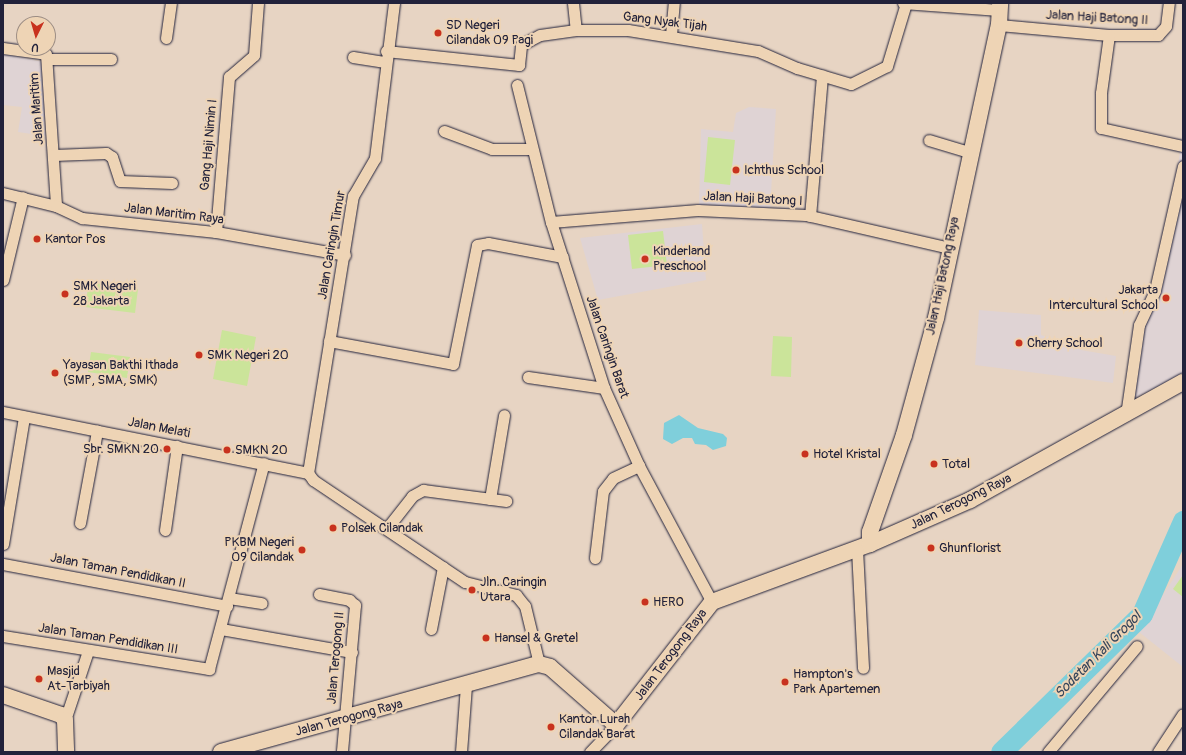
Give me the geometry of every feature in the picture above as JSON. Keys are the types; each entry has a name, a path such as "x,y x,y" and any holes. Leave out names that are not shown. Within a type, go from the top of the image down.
{"street":[{"path":"166,38 171,3"},
{"name":"Gang Haji Nimin I","path":"216,232 229,77 241,64 254,55 258,3"},
{"name":"Jalan Caringin Timur","path":"308,473 329,341 346,255 354,191 375,158 385,56 394,3"},
{"path":"574,3 576,30"},
{"path":"671,35 674,3"},
{"name":"Gang Nyak Tijah","path":"385,56 519,65 519,48 523,42 540,35 576,30 628,30 671,35 758,51 822,76 855,84 887,66 904,3"},
{"name":"Jalan Haji Batong II","path":"904,3 999,13 1109,35 1161,34 1169,3"},
{"name":"Jalan Haji Batong Raya","path":"864,546 904,435 923,365 950,248 999,13"},
{"path":"1109,35 1101,93 1101,128 1180,146"},
{"name":"Jalan Maritim","path":"3,48 41,52 47,59 56,206"},
{"path":"353,57 385,56"},
{"path":"47,59 111,59"},
{"path":"810,216 822,76"},
{"name":"Jalan Caringin Barat","path":"517,85 531,149 551,222 604,388 639,466 712,602"},
{"path":"444,132 492,149 531,149"},
{"path":"929,140 969,152"},
{"path":"54,155 106,153 112,157 120,182 172,183"},
{"path":"1126,415 1139,325 1155,290 1183,166"},
{"name":"Jalan Maritim Raya","path":"3,193 56,206 82,218 216,232 346,255"},
{"path":"3,280 23,197"},
{"name":"Jalan Haji Batong I","path":"551,222 675,212 810,216 950,248"},
{"path":"329,341 453,364 475,249 488,242 563,257"},
{"path":"528,377 604,388"},
{"name":"Jalan Terogong Raya","path":"616,725 712,602 864,546 976,497 1183,382"},
{"name":"Jalan Melati","path":"3,412 308,473"},
{"path":"490,499 504,415"},
{"path":"3,544 24,417"},
{"path":"80,523 97,431"},
{"path":"165,530 177,446"},
{"path":"264,463 221,629 352,652"},
{"path":"595,558 603,491 613,478 639,466"},
{"path":"308,473 313,480 388,527 443,567 480,588 516,595 525,606 539,664 550,667 616,725 590,752"},
{"path":"388,527 412,496 423,490 506,501"},
{"path":"864,546 864,668"},
{"name":"Jalan Taman Pendidikan II","path":"3,564 228,602 262,603"},
{"path":"430,629 443,567"},
{"name":"Jalan Terogong II","path":"319,594 355,604 352,652 342,752"},
{"name":"Jalan Taman Pendidikan III","path":"3,636 88,651 209,669 221,629"},
{"path":"1048,752 1137,646"},
{"path":"66,752 65,720 88,651"},
{"name":"Jalan Terogong Raya","path":"221,752 258,747 344,720 539,664"},
{"path":"461,752 466,685"},
{"path":"3,695 49,709 65,720"},
{"path":"1158,752 1183,714"}],"shaded area":[{"path":"3,54 43,62 45,136 18,132 22,107 3,105"},
{"name":"Ichthus School","path":"749,107 776,109 770,210 699,207 701,129 733,132 736,113"},
{"name":"Jakarta Intercultural School","path":"1183,130 1183,374 1124,403 1134,331 1164,265"},
{"name":"Kinderland Preschool","path":"702,224 706,280 598,300 580,238"},
{"name":"Cherry School","path":"979,310 1041,315 1041,335 1081,350 1116,356 1113,383 975,365"},
{"path":"1183,564 1183,667 1139,632"}],"green space":[{"path":"708,137 735,140 730,185 704,182"},
{"path":"663,231 667,265 632,269 628,235"},
{"path":"89,282 138,289 135,313 85,307"},
{"path":"222,330 256,337 247,386 213,379"},
{"path":"773,336 792,337 791,377 771,376"},
{"path":"91,352 130,357 127,378 88,372"},
{"path":"1183,575 1183,597 1173,589"}],"water":[{"path":"679,415 698,428 723,434 727,438 726,446 713,450 706,445 695,444 692,438 683,438 672,444 663,439 664,423"}],"waterway":[{"name":"Sodetan Kali Grogol","path":"1001,752 1142,614 1183,521"}],"place":[{"name":"SD Negeri Cilandak 09 Pagi","path":"438,33"},
{"name":"Ichthus School","path":"736,170"},
{"name":"Kantor Pos","path":"37,239"},
{"name":"Kinderland Preschool","path":"645,259"},
{"name":"SMK Negeri 28 Jakarta","path":"65,294"},
{"name":"Jakarta Intercultural School","path":"1166,298"},
{"name":"Cherry School","path":"1019,343"},
{"name":"SMK Negeri 20","path":"199,355"},
{"name":"Yayasan Bakthi Ithada (SMP, SMA, SMK)","path":"55,373"},
{"name":"Sbr. SMKN 20","path":"167,449"},
{"name":"SMKN 20","path":"227,450"},
{"name":"Hotel Kristal","path":"805,454"},
{"name":"Total","path":"934,464"},
{"name":"Polsek Cilandak","path":"333,528"},
{"name":"Ghunflorist","path":"931,548"},
{"name":"PKBM Negeri 09 Cilandak","path":"302,550"},
{"name":"Jln. Caringin Utara","path":"472,590"},
{"name":"HERO","path":"645,602"},
{"name":"Hansel & Gretel","path":"486,638"},
{"name":"Masjid At-Tarbiyah","path":"39,679"},
{"name":"Hampton's Park Apartemen","path":"785,682"},
{"name":"Kantor Lurah Cilandak Barat","path":"551,727"}]}
